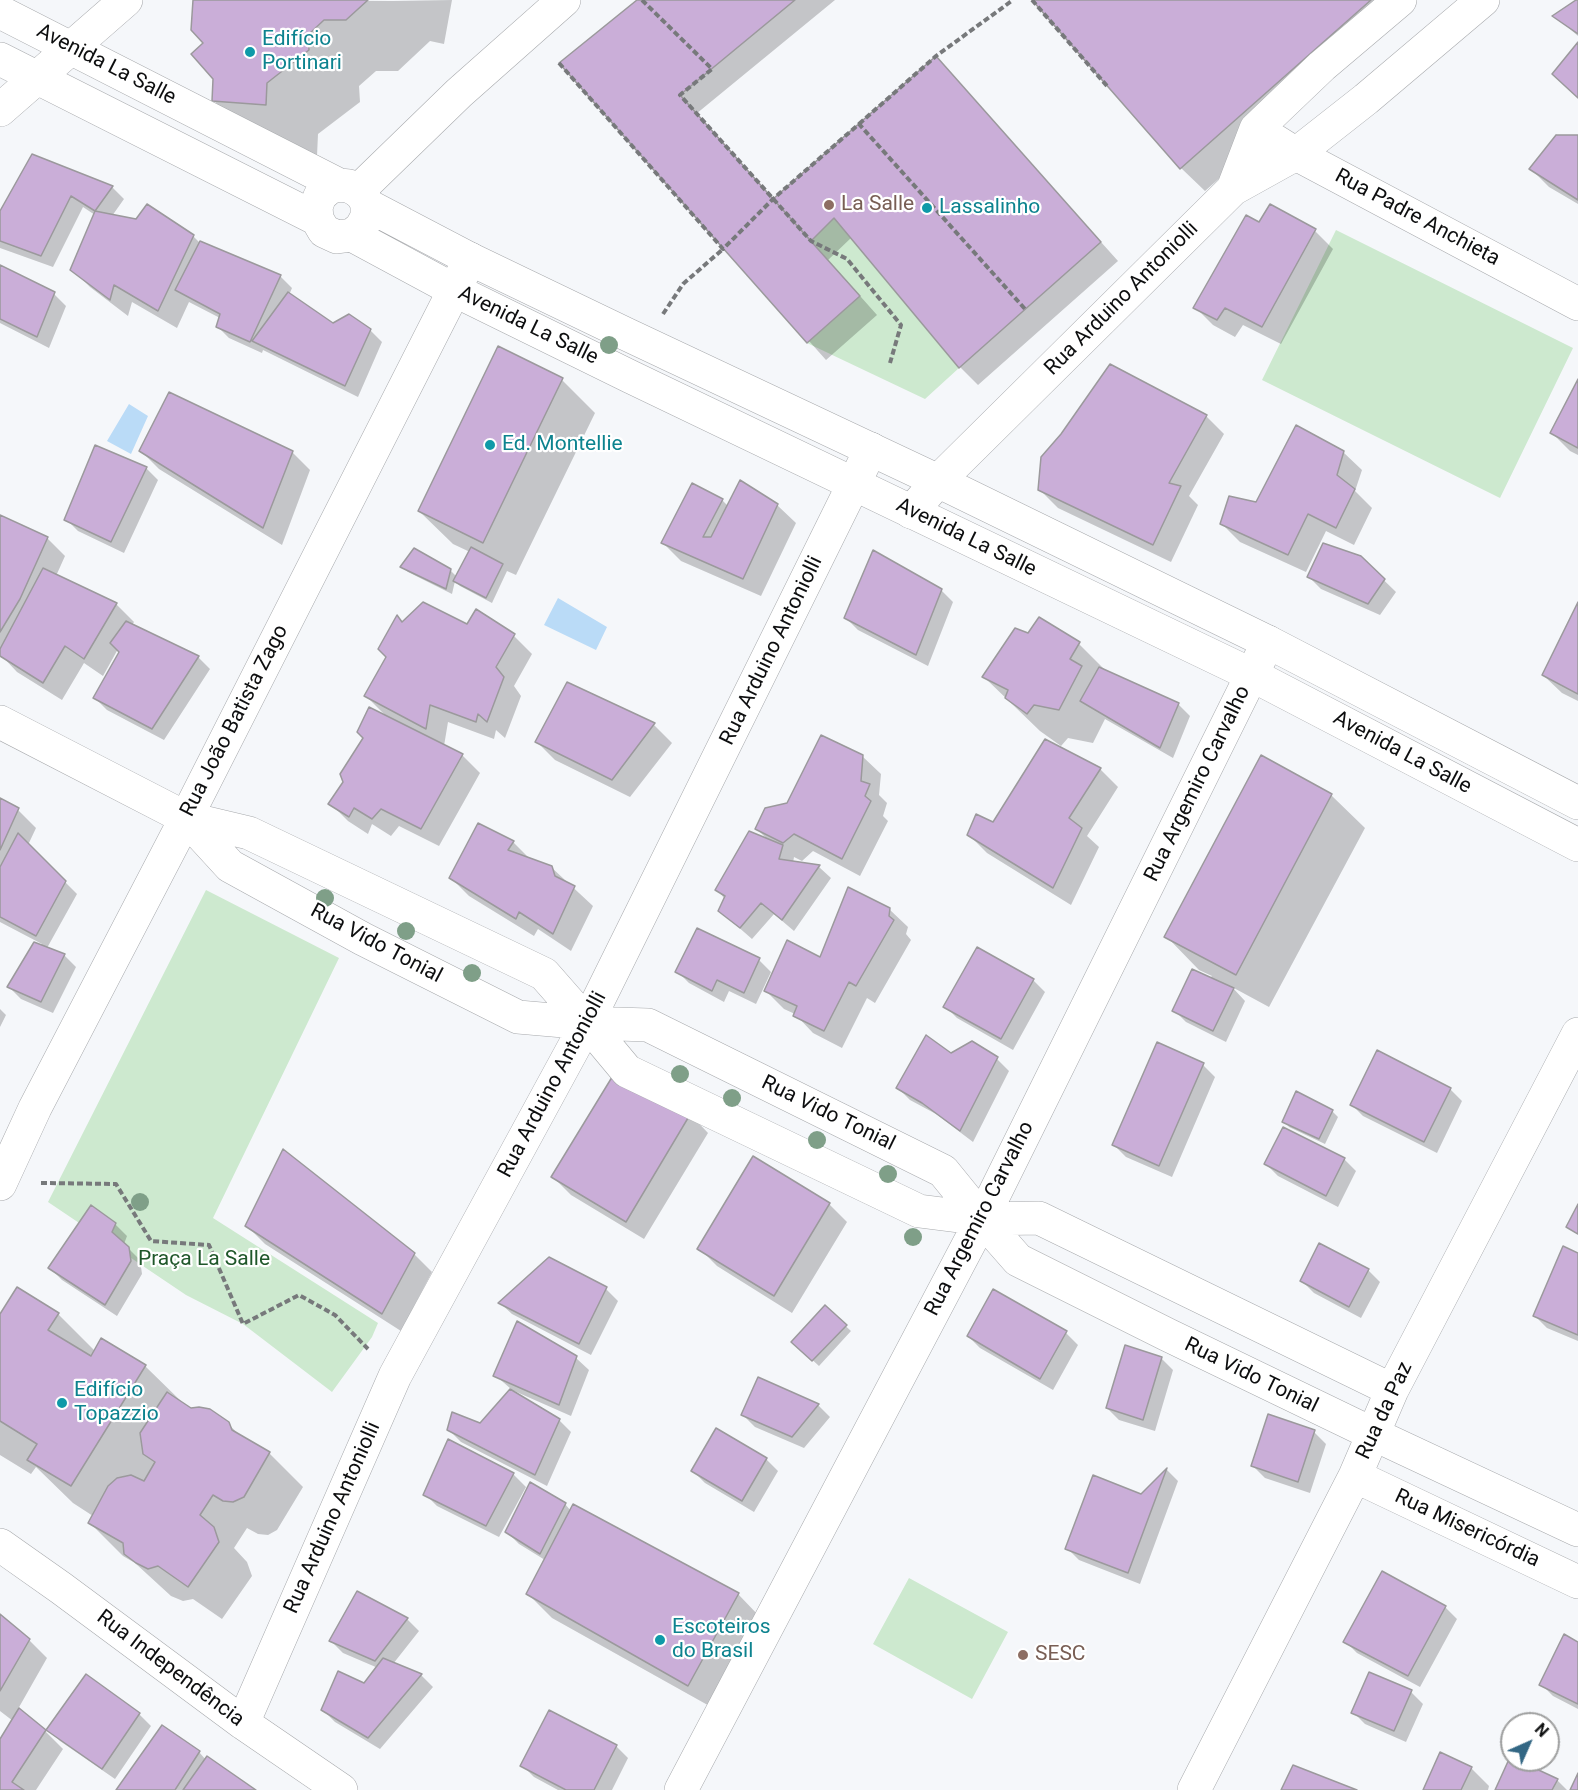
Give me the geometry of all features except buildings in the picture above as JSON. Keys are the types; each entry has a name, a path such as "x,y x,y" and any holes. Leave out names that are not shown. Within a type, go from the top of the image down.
{"street":[{"path":"0,110 126,0"},
{"path":"355,194 459,93 564,0"},
{"name":"Rua Arduino Antoniolli","path":"1233,189 1256,129 1322,66 1400,0"},
{"name":"Rua Arduino Antoniolli","path":"911,512 938,481 1233,189 1296,154 1366,99 1478,2"},
{"name":"Avenida La Salle","path":"0,12 355,194 470,259 938,481 1268,642 1578,803"},
{"name":"Avenida La Salle","path":"0,59 316,219"},
{"name":"Rua Padre Anchieta","path":"1256,129 1296,154 1578,304"},
{"path":"329,188 355,194 367,218 361,228 352,235 338,237 324,231 316,219 316,207 320,196 329,188"},
{"name":"Avenida La Salle","path":"352,235 454,290 631,377 1252,675 1578,845"},
{"name":"Rua João Batista Zago","path":"0,1184 35,1108 186,818 470,259"},
{"path":"631,377 645,342"},
{"name":"Rua Arduino Antoniolli","path":"243,1723 395,1376 587,1023 871,449"},
{"path":"1096,600 1111,565"},
{"name":"Rua Argemiro Carvalho","path":"681,1790 982,1219 1268,642"},
{"name":"Rua Vido Tonial","path":"0,722 186,818 249,833 544,974 627,1071 762,1136 919,1211 982,1219 1039,1218 1392,1390"},
{"path":"1428,766 1445,735"},
{"name":"Rua Vido Tonial","path":"186,818 231,866 363,939 518,1017 648,1025 943,1172 1018,1260 1373,1434"},
{"path":"363,939 385,897"},
{"name":"Rua da Paz","path":"1194,1790 1355,1476 1392,1390 1578,1034"},
{"path":"762,1136 784,1092"},
{"path":"1168,1335 1187,1290"},
{"path":"1373,1434 1578,1530"},
{"name":"Rua Misericórdia","path":"1355,1476 1571,1578"},
{"path":"1571,1578 1578,1542"},
{"name":"Rua Independência","path":"0,1545 243,1723 341,1790"}],"path":[{"path":"642,0 712,69 680,96 811,241 847,259 901,325 890,363"},
{"path":"645,342 682,284 723,249 773,199 936,56 1013,0"},
{"path":"1032,0 1107,86"},
{"path":"559,63 723,249"},
{"path":"859,124 1025,309"},
{"path":"0,1184 116,1184 151,1242 209,1245 243,1324 299,1295 335,1315 395,1376"}],"green space":[{"path":"834,218 959,368 925,399 807,343 860,296 811,241"},
{"path":"1336,230 1573,348 1500,498 1262,380"},
{"name":"Praça La Salle","path":"206,890 339,958 213,1218 378,1323 372,1337 332,1392 243,1324 186,1295 48,1202"},
{"path":"909,1578 1008,1632 972,1699 873,1644"}],"water":[{"path":"129,404 148,416 131,454 107,441"},
{"path":"558,598 607,627 596,650 544,625"}],"place":[{"name":"Edifício Portinari","path":"250,52"},
{"name":"La Salle","path":"829,205"},
{"name":"Lassalinho","path":"927,208"},
{"name":"Ed. Montellie","path":"490,445"},
{"name":"Edifício Topazzio","path":"62,1403"},
{"name":"Escoteiros do Brasil","path":"660,1640"},
{"name":"SESC","path":"1023,1655"}]}
